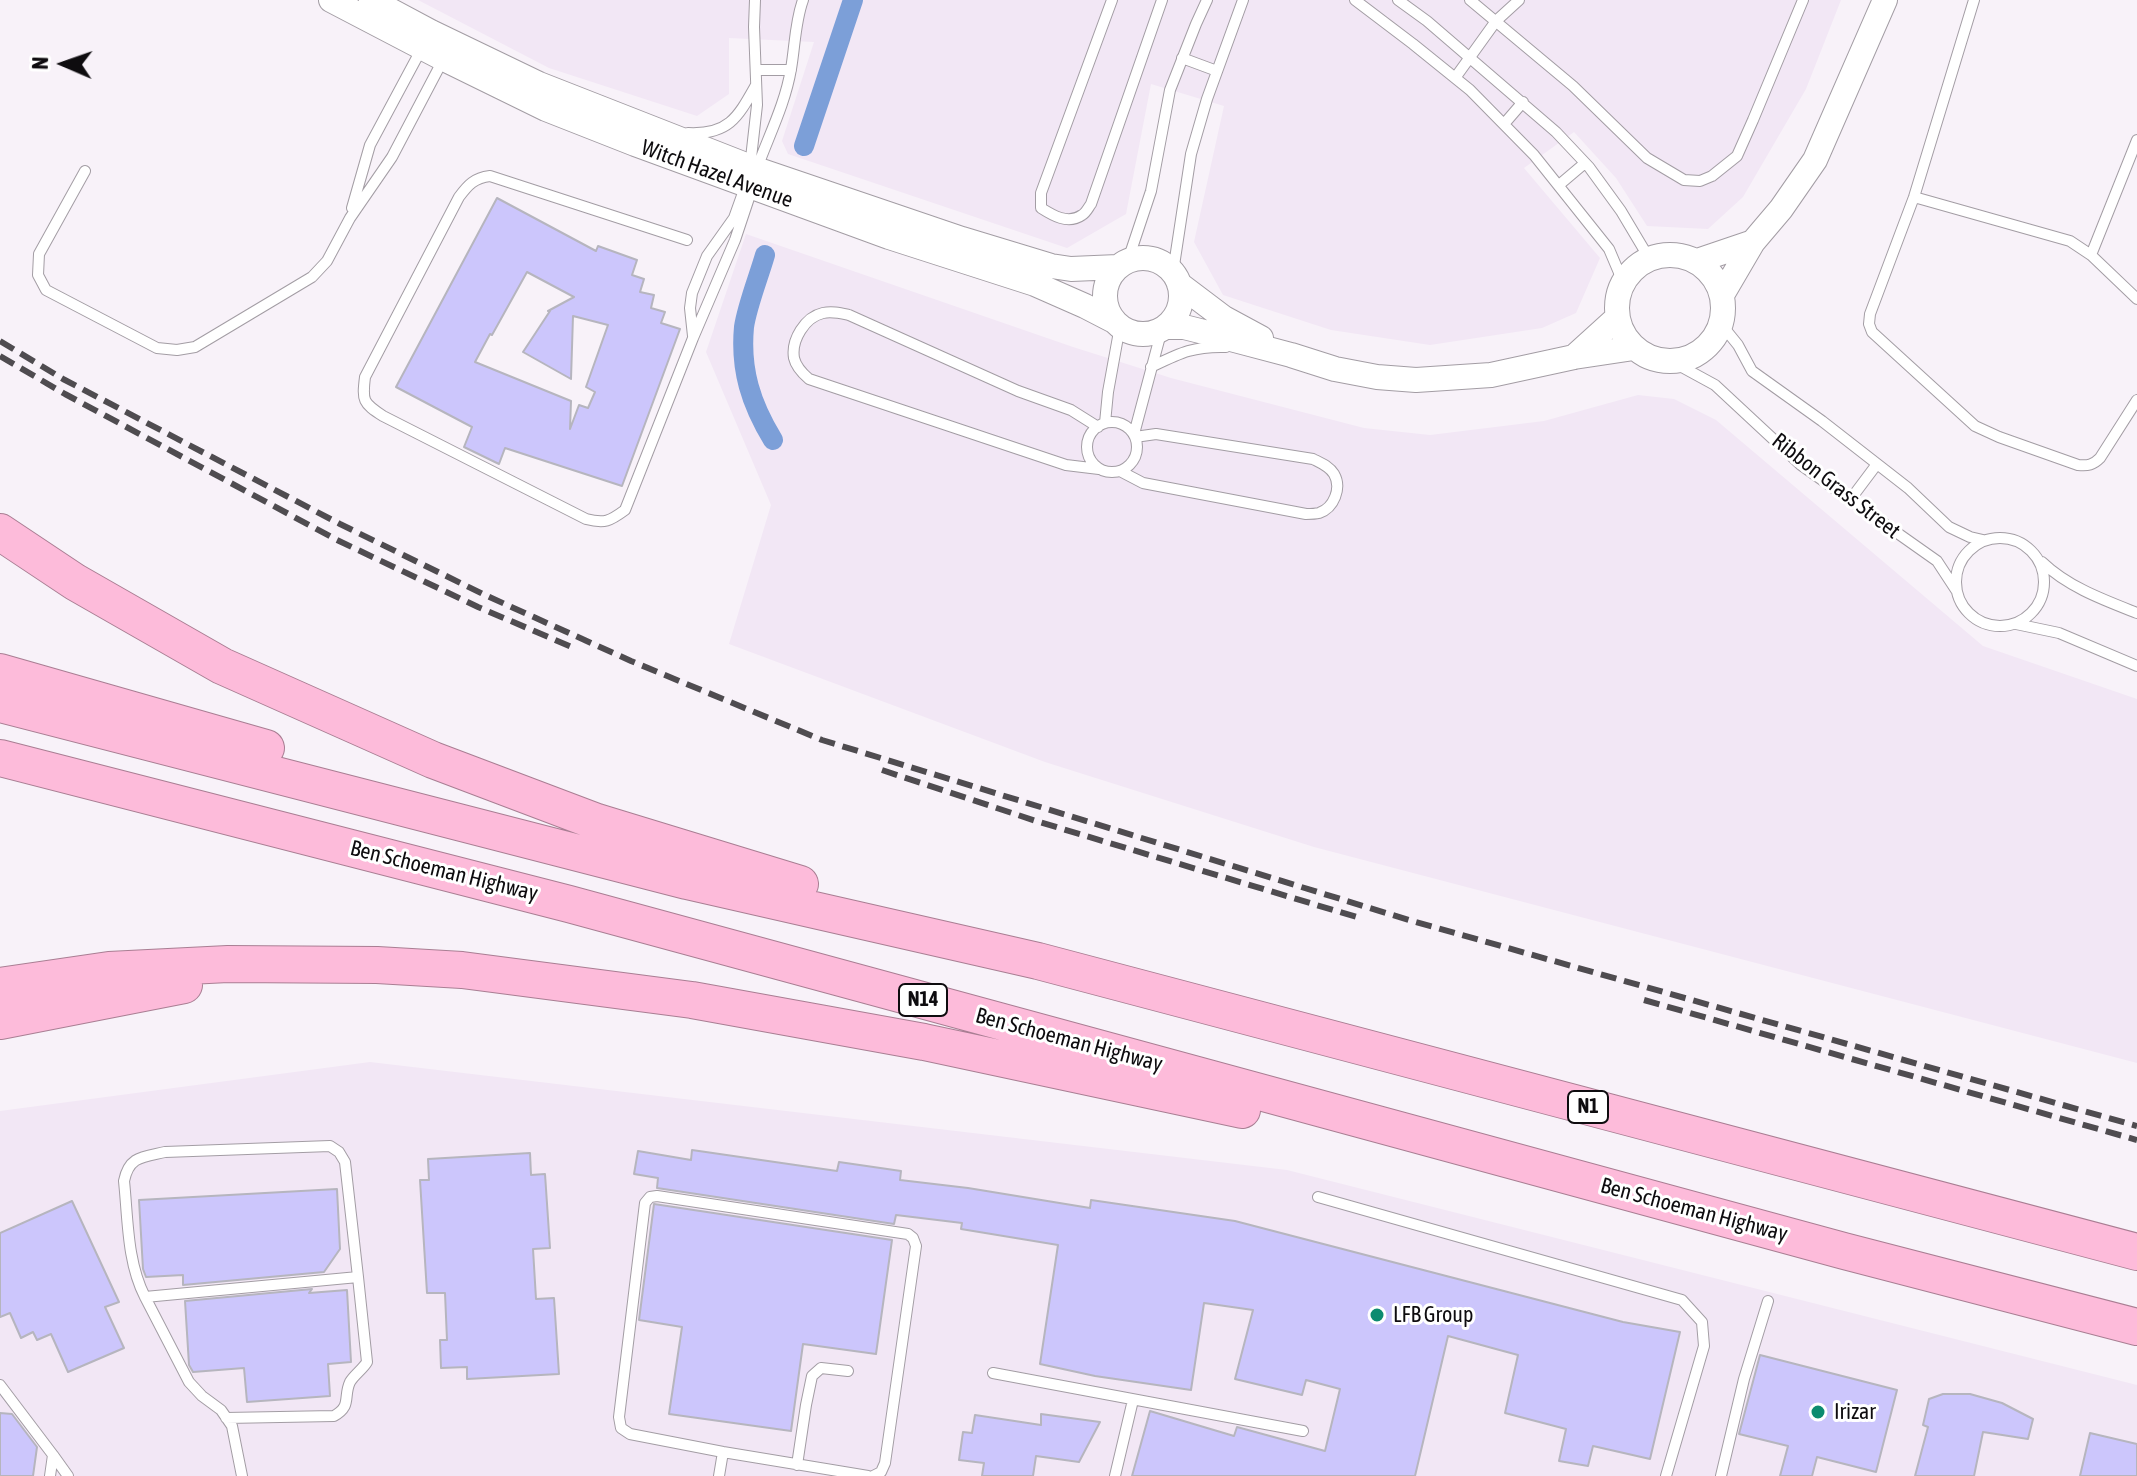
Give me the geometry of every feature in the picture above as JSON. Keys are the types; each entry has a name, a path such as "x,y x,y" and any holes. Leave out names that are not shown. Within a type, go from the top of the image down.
{"highway":[{"path":"0,532 75,582 222,666 433,760 597,822 1038,961"},
{"path":"0,672 527,823 687,881"},
{"path":"0,704 687,881 1038,961"},
{"name":"Ben Schoeman Highway","path":"0,758 569,904 1844,1251 2137,1327"},
{"name":"N1","path":"1038,961 2137,1252"},
{"path":"0,986 109,970 304,964 462,970 692,1000 924,1042 1329,1129 1844,1251"},
{"path":"0,1021 304,964"}],"street":[{"name":"Witch Hazel Avenue","path":"331,0 437,46 658,133 751,177 917,246 1035,284 1117,324"},
{"name":"Witch Hazel Avenue","path":"371,0 437,46 546,109 751,177 1051,266 1071,269 1123,263"},
{"path":"1722,295 1753,242 1781,209 1815,160 1885,0"},
{"path":"1697,261 1753,242"},
{"path":"1665,254 1681,255 1697,261 1717,281 1722,295 1721,324 1702,351 1688,358 1671,361 1645,355 1634,348 1620,329 1618,294 1633,268 1649,258 1665,254"},
{"path":"1291,355 1224,318 1164,264 1152,259 1140,258 1123,263 1110,276 1105,287 1108,311 1117,324 1129,332 1152,333 1164,328 1184,327 1335,369 1377,377 1416,380 1491,375 1634,348"},
{"path":"1164,328 1179,307 1181,296 1176,278"},
{"path":"1574,357 1617,318"}],"lane":[{"path":"687,240 490,176 477,178 459,197 365,377 362,397 368,407 383,416 586,519 599,523 612,520 625,510 735,240 751,177 757,105 755,0"},
{"path":"693,338 692,293 707,256 734,218 779,115 791,70 803,0"},
{"path":"1112,0 1041,193 1041,208 1056,218 1082,216 1091,204 1162,0"},
{"path":"1123,263 1151,191 1170,90 1207,0"},
{"path":"1176,278 1191,154 1243,0"},
{"path":"1355,0 1455,78 1534,155 1609,249 1623,282"},
{"path":"1398,0 1470,57 1556,132 1585,163 1621,211 1649,258"},
{"path":"1470,0 1573,86 1647,158 1684,180 1700,181 1712,176 1737,156 1803,0"},
{"path":"1455,78 1496,21 1519,0"},
{"path":"1974,0 1914,197 1869,324 1877,338 1975,426 2078,465 2094,464 2100,458 2137,400"},
{"path":"85,171 39,254 38,275 46,290 157,348 177,350 195,347 312,277 327,261 350,218 392,157 437,46"},
{"path":"350,218 370,145 437,46"},
{"path":"1182,58 1217,71"},
{"path":"757,70 791,70"},
{"path":"658,133 699,134 725,127 739,116 756,85"},
{"path":"1504,124 1523,102"},
{"path":"2091,255 2135,153 2137,140"},
{"path":"1559,185 1585,163"},
{"path":"1914,197 2070,241 2091,255 2137,299"},
{"path":"1120,471 1143,483 1306,514 1321,513 1333,504 1338,488 1335,476 1327,466 1313,459 1156,434 1134,436 1121,424 1101,425 849,315 823,313 811,318 795,342 794,356 798,369 809,379 1066,465 1110,472 1120,471 1133,461 1136,453 1134,436 1164,328"},
{"path":"1099,469 1087,448 1088,440 1101,425 1117,324"},
{"name":"Ribbon Grass Street","path":"1721,324 1738,345 1752,371 1908,488 1949,527 1983,540 1998,537 2014,539 2027,546 2055,575 2137,613"},
{"path":"1151,367 1185,351 1205,347 1260,348"},
{"name":"Ribbon Grass Street","path":"1671,361 1715,385 1801,465 1937,561 1962,605 1972,616 1985,624 2001,627 2016,624 2059,633 2137,666"},
{"path":"1850,500 1877,464"},
{"path":"1956,590 1956,575 1961,560 1970,548 1983,540"},
{"path":"2016,624 2030,616 2040,603 2045,588 2044,572 2038,557"},
{"path":"226,1418 334,1416 346,1406 350,1383 362,1372 367,1362 345,1162 339,1152 330,1146 165,1152 138,1158 126,1168 124,1181 134,1267 145,1297 189,1382 221,1410 226,1418 232,1426 242,1476"},
{"path":"650,1197 908,1234 913,1238 916,1246 885,1463 881,1472 870,1476 797,1465 630,1434 621,1428 619,1417 645,1203 650,1197"},
{"path":"1318,1197 1682,1300 1702,1322 1704,1346 1666,1476"},
{"path":"145,1297 358,1277"},
{"path":"1721,1476 1744,1379 1768,1301"},
{"path":"797,1465 812,1376 821,1368 848,1371"},
{"path":"993,1373 1303,1431"},
{"path":"0,1385 68,1476"},
{"path":"1115,1476 1133,1400"},
{"path":"719,1476 723,1452"},
{"path":"50,1476 53,1455"}],"shaded area":[{"path":"418,0 1841,0 1806,89 1743,197 1708,229 1647,226 1616,178 1574,132 1524,168 1600,258 1576,313 1542,328 1430,345 1331,330 1223,295 1194,242 1224,106 1151,84 1126,214 1067,248 788,154 782,141 814,42 729,38 729,94 697,116 549,68"},
{"path":"746,234 1171,378 1364,428 1430,435 1544,421 1638,395 1674,399 1716,420 1983,646 2137,699 2137,1063 1314,847 1045,762 729,644 771,505 706,352"},
{"path":"370,1062 1287,1170 2137,1385 2137,1476 0,1476 0,1111"}],"building":[{"path":"497,198 596,251 598,246 637,260 632,275 644,279 640,292 654,295 651,308 665,312 661,323 680,329 622,486 505,448 499,464 464,447 472,427 396,387","holes":["527,272 574,297 548,311 523,352 571,379 573,316 608,325 586,387 595,392 588,408 579,405 570,429 571,401 475,362"]},
{"path":"692,1150 837,1171 839,1162 901,1171 900,1180 1090,1208 1091,1200 1235,1221 1623,1322 1680,1332 1650,1459 1593,1446 1588,1466 1559,1461 1566,1429 1505,1413 1518,1355 1448,1336 1415,1476 1132,1476 1150,1411 1234,1436 1237,1427 1325,1451 1340,1389 1306,1380 1302,1395 1235,1379 1253,1310 1204,1303 1191,1390 1095,1376 1040,1364 1058,1245 961,1229 962,1223 896,1215 894,1224 657,1188 658,1178 634,1174 638,1151 691,1160"},
{"path":"530,1153 531,1175 545,1174 550,1248 533,1249 536,1299 554,1298 559,1374 467,1379 467,1367 441,1368 440,1340 447,1340 445,1293 427,1293 420,1180 429,1180 428,1159"},
{"path":"337,1189 340,1249 324,1272 183,1285 183,1275 146,1277 139,1200"},
{"path":"72,1201 119,1302 105,1307 124,1348 68,1372 51,1334 37,1340 33,1332 21,1338 10,1313 0,1317 0,1233"},
{"path":"654,1204 892,1240 876,1354 803,1344 791,1431 669,1414 682,1327 639,1320"},
{"path":"312,1289 309,1293 347,1290 351,1362 328,1364 330,1396 247,1402 244,1368 193,1372 189,1365 185,1301"},
{"name":"Irizar","path":"1760,1355 1897,1390 1876,1472 1817,1457 1812,1476 1780,1476 1788,1446 1739,1434"},
{"path":"1943,1394 1970,1394 2002,1403 2033,1419 2028,1439 1983,1432 1974,1476 1915,1476 1928,1427 1923,1425 1929,1399"},
{"path":"0,1413 12,1414 37,1447 33,1476 0,1476"},
{"path":"1041,1414 1100,1422 1079,1462 1036,1456 1033,1476 982,1476 984,1463 959,1460 963,1432 972,1433 975,1415 1041,1425"},
{"path":"2090,1433 2137,1444 2137,1476 2080,1476"}],"waterway":[{"path":"804,146 853,0"},
{"path":"765,255 750,301 743,343 753,400 773,440"}],"railway":[{"path":"0,341 63,379 340,524 485,595 631,661 822,740 1409,920 2137,1126"},
{"path":"0,356 337,540 478,607 574,648"},
{"path":"882,770 1036,821 1360,918"},
{"path":"1644,1000 2137,1140"}],"place":[{"name":"LFB Group","path":"1377,1315"},
{"name":"Irizar","path":"1818,1412"}]}
